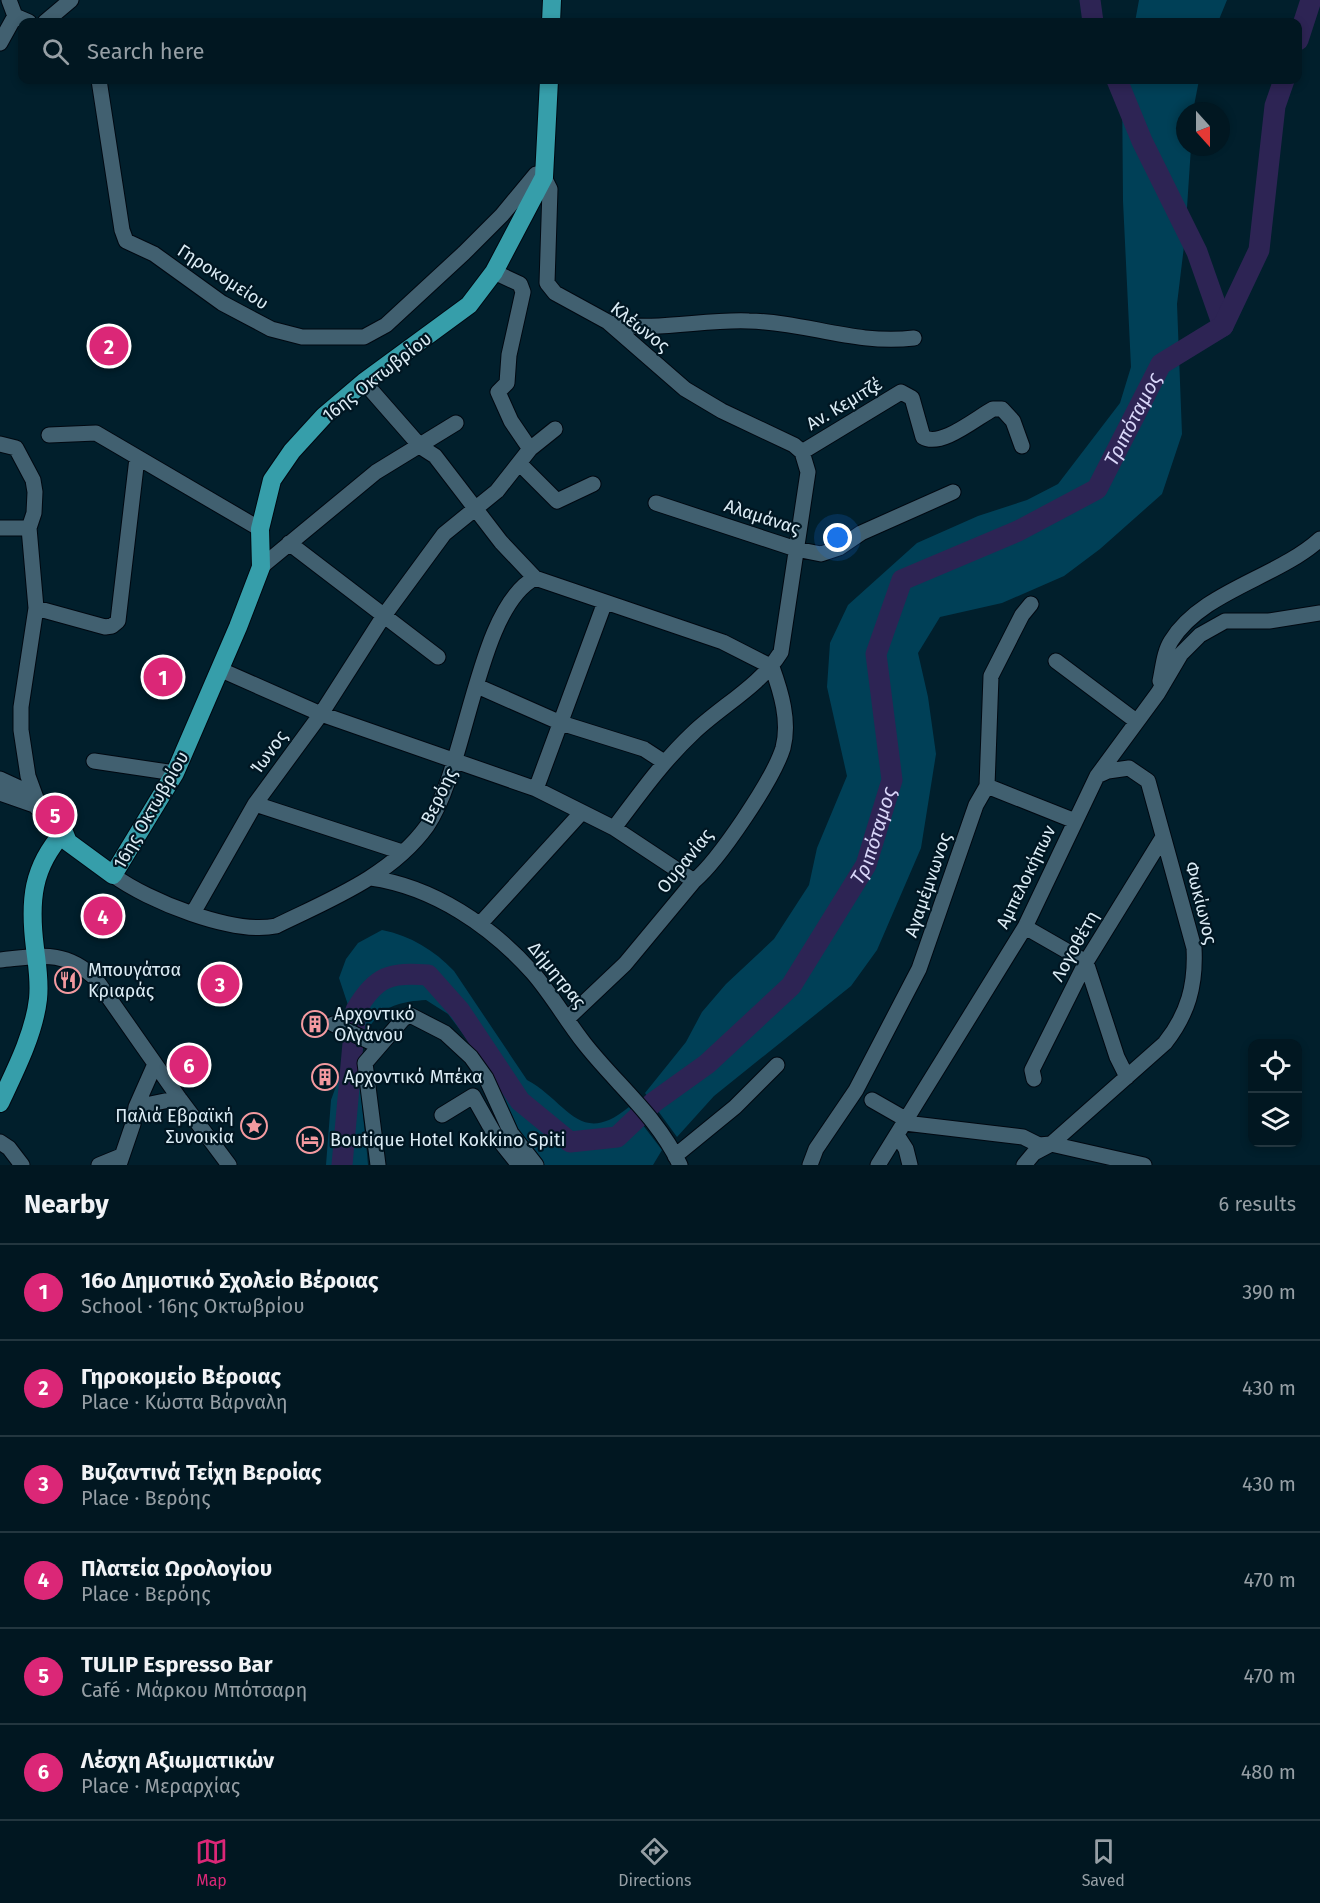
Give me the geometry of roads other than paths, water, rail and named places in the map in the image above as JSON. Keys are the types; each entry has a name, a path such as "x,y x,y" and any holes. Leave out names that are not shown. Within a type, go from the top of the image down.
{"main road":[{"path":"552,0 552,18"},
{"name":"16ης Οκτωβρίου","path":"116,871 175,773 261,567 260,530 272,480 292,451 324,416 364,382 469,305 494,272 544,177 549,84"},
{"path":"2,1095 30,1030 38,1000 32,924 35,884 44,856 64,832"},
{"name":"Βερόης","path":"64,832 74,834 116,871"}],"street":[{"path":"9,0 15,16 20,18"},
{"path":"50,18 71,0"},
{"path":"0,43 15,16"},
{"name":"Γηροκομείου","path":"99,84 105,132 122,230 126,241 154,254 222,303 259,324 302,337 351,338 376,332 464,253 502,215 536,174 544,177"},
{"name":"Κλέωνος","path":"544,177 550,189 547,283 555,293 608,322 685,389 722,411 794,445 802,452"},
{"path":"494,272 520,284 523,292 509,355 507,382 498,392 511,421 530,449"},
{"path":"608,322 655,328 750,321 816,329 851,338 914,338"},
{"path":"364,382 421,447 435,456 501,542 536,578 723,642 772,668"},
{"name":"Αν. Κεμιτζέ","path":"802,452 901,392 912,398 924,438 930,441 946,437 993,409 1002,409 1013,421 1022,446"},
{"path":"261,567 376,472 421,447 456,423"},
{"name":"Ίωνος","path":"186,910 255,804 321,714 383,617 444,534 497,491 530,449 555,429"},
{"path":"50,435 96,433 260,530"},
{"path":"0,444 16,448 33,480 34,513 29,528 36,608 21,707 21,730 28,776 37,807"},
{"path":"614,828 664,762 719,709 772,668 781,652 808,472 802,452"},
{"path":"36,608 105,627 112,626 118,621 137,458"},
{"path":"519,463 557,501 593,484"},
{"name":"Αλαμάνας","path":"656,503 796,549 821,554 831,552 861,533 953,492"},
{"path":"0,512 1,528 29,528"},
{"path":"1158,693 1165,655 1180,629 1205,606 1297,557 1320,539"},
{"path":"289,543 438,657"},
{"name":"Βερόης","path":"116,871 186,910 227,925 260,929 276,926 371,878 402,852 427,826 455,762 498,623 518,591 536,578"},
{"path":"536,789 605,602"},
{"name":"Αγαμέμνωνος","path":"810,1165 817,1147 856,1090 919,969 976,805 987,786 991,676 1022,615 1031,604"},
{"name":"Αμπελοκήπων","path":"878,1165 1025,927 1097,776 1158,693 1181,654 1200,635 1225,621 1269,621 1320,613"},
{"path":"1056,661 1136,721"},
{"name":"Ουρανίας","path":"568,1018 625,964 694,881 707,871 755,799 783,748 785,723 782,694 772,668"},
{"path":"219,669 321,714 536,789 614,828 694,881"},
{"path":"477,686 561,723 644,749 664,762"},
{"path":"94,760 175,773"},
{"name":"Φωκίωνος","path":"1024,1165 1034,1154 1052,1144 1165,1043 1179,1026 1195,976 1194,948 1148,782 1129,768 1108,771 1097,776"},
{"path":"0,779 26,791 37,807 64,832"},
{"path":"987,786 1075,821"},
{"path":"0,794 37,807"},
{"path":"255,804 402,852"},
{"path":"480,924 582,812"},
{"name":"Λογοθέτη","path":"1034,1079 1032,1070 1086,962 1163,837"},
{"name":"Δήμητρας","path":"371,878 416,888 480,924 502,941 533,974 568,1018 584,1043 630,1092 676,1159"},
{"path":"1025,927 1086,962 1127,1077"},
{"path":"0,960 36,957 66,958 79,963 95,978 229,1165"},
{"path":"378,1165 365,1063 403,1019 410,1016 445,1033 471,1058 486,1078 511,1133 536,1165"},
{"path":"333,1024 379,1046"},
{"path":"99,1165 120,1160 133,1124 136,1107 155,1064"},
{"path":"676,1159 735,1107 777,1065"},
{"path":"442,1115 473,1096 495,1135 519,1165"},
{"path":"136,1107 179,1098"},
{"path":"872,1100 903,1126 1023,1137 1039,1145 1052,1144 1144,1165"},
{"path":"903,1126 910,1165"},
{"path":"0,1142 9,1148 22,1165"}],"waterway":[{"path":"1090,0 1092,18"},
{"name":"Τριπόταμος","path":"1302,28 1311,0"},
{"path":"1119,84 1142,141 1197,252 1223,326"},
{"name":"Τριπόταμος","path":"342,1165 356,1010 370,990 385,979 404,974 428,975 460,1011 520,1101 570,1142 617,1137 654,1102 707,1064 791,986 866,865 892,780 876,654 902,580 1018,531 1097,489 1161,364 1223,326 1259,250 1275,106 1283,84"}],"place":[{"name":"Γηροκομείο Βέροιας","path":"109,346"},
{"name":"16ο Δημοτικό Σχολείο Βέροιας","path":"163,677"},
{"name":"TULIP Espresso Bar","path":"55,815"},
{"name":"Πλατεία Ωρολογίου","path":"103,916"},
{"name":"Μπουγάτσα Κριαράς","path":"68,980"},
{"name":"Βυζαντινά Τείχη Βεροίας","path":"220,984"},
{"name":"Αρχοντικό Ολγάνου","path":"315,1024"},
{"name":"Λέσχη Αξιωματικών","path":"189,1065"},
{"name":"Αρχοντικό Μπέκα","path":"325,1077"},
{"name":"Παλιά Εβραϊκή Συνοικία","path":"254,1126"},
{"name":"Boutique Hotel Kokkino Spiti","path":"310,1140"}]}
